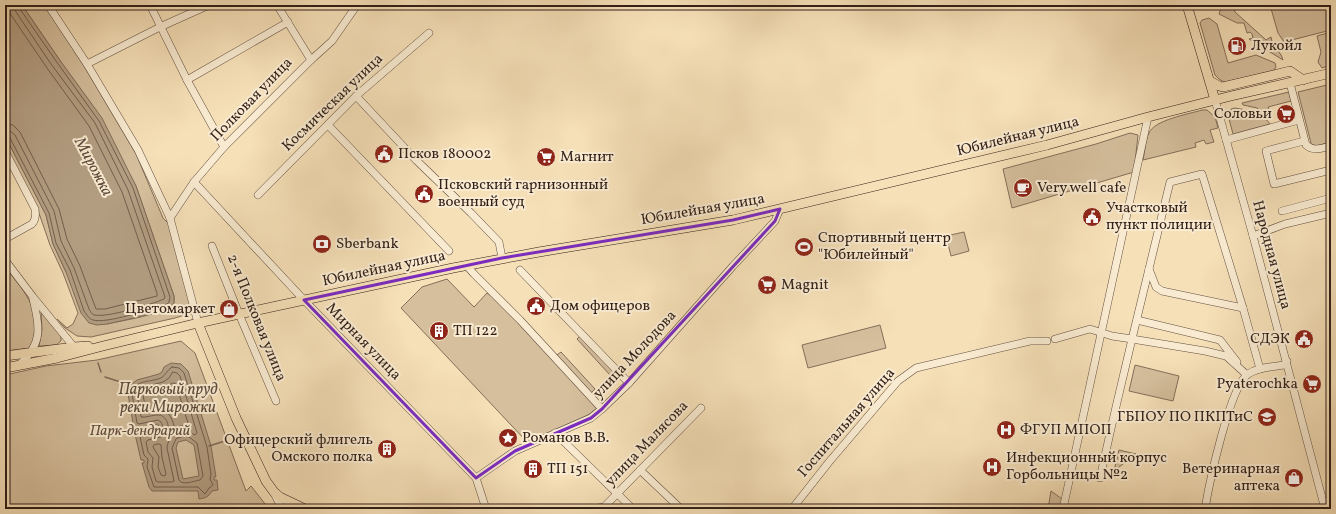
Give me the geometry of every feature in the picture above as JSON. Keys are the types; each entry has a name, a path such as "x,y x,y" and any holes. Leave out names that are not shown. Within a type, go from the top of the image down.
{"main road":[{"path":"1187,5 1215,100"},
{"path":"1210,81 1219,86 1223,86 1290,71 1303,80"},
{"name":"Юбилейная улица","path":"5,368 58,358 198,323 502,258 733,220 1039,147 1215,100 1331,73"},
{"path":"198,323 236,418 263,476 274,492 286,501 305,509"},
{"name":"Юбилейная улица","path":"5,356 74,347 103,346"}],"street":[{"path":"48,5 87,64 138,150 170,218 198,323"},
{"path":"150,5 187,80 224,147"},
{"path":"87,64 160,27 209,5"},
{"path":"277,5 311,60"},
{"name":"Полковая улица","path":"170,218 194,182 224,147 332,41 357,5"},
{"path":"187,80 288,22"},
{"name":"Космическая улица","path":"258,195 356,96 428,32"},
{"path":"1290,83 1304,141 1310,148 1316,149 1331,146"},
{"path":"356,96 416,160 499,242 502,258"},
{"name":"Народная улица","path":"1215,100 1287,361 1325,509"},
{"path":"1063,509 1148,117"},
{"path":"1226,140 1299,120"},
{"path":"328,125 449,251"},
{"path":"1304,141 1266,151 1274,184 1331,170"},
{"path":"5,151 36,213 32,224 5,238"},
{"path":"1100,478 1114,411 1170,182 1202,174 1260,369"},
{"name":"Мирная улица","path":"194,182 304,300 476,478 486,509"},
{"path":"1282,211 1331,198"},
{"name":"улица Молодова","path":"476,478 515,450 591,418 602,409 629,383 775,221 780,209"},
{"path":"1253,236 1285,224 1331,213"},
{"name":"2-я Полковая улица","path":"212,246 276,401"},
{"path":"5,260 74,347"},
{"path":"467,266 520,320 602,409"},
{"path":"1149,269 1156,287 1162,291 1243,308"},
{"path":"520,270 629,383"},
{"path":"19,365 32,352 37,340 38,321 33,297"},
{"path":"1137,320 1220,340 1247,375"},
{"path":"1055,339 1090,329 1112,336 1198,349 1226,356 1247,375"},
{"name":"Госпитальная улица","path":"792,509 829,462 898,381 916,368 1030,341 1047,341"},
{"path":"1205,509 1212,469 1234,396 1247,375 1260,369 1284,365 1287,361"},
{"name":"улица Малясова","path":"592,509 604,507 701,408"},
{"path":"555,433 634,509"},
{"path":"640,470 681,509"},
{"path":"274,492 282,509"}],"highlighted area":[{"path":"780,209 775,221 602,409 591,418 515,451 476,478 304,300 502,258 733,220"}],"green space":[{"path":"22,5 44,5 84,66 136,154 163,218 168,223 190,296 192,314 91,337 77,336 65,328 57,319 67,328 73,324 78,313 63,273 50,245 40,216 5,144 5,136 46,215 53,244 66,272 107,324 161,311 174,303 174,296 136,186 59,59"},
{"path":"1222,5 1233,5 1235,12 1266,40 1271,37 1273,44 1283,60 1249,39 1253,38 1252,34 1250,32 1247,33 1244,23 1237,23 1219,14"},
{"path":"1270,5 1331,5 1331,30 1284,42 1278,33"},
{"path":"1209,18 1217,24 1228,63 1256,55 1275,63 1276,67 1273,71 1224,82 1219,79 1215,75 1200,23 1202,20"},
{"path":"1331,32 1331,65 1322,68 1318,62 1321,52 1317,36"},
{"path":"1331,84 1331,142 1312,147 1298,92"},
{"path":"1289,92 1291,101 1268,107 1270,112 1264,114 1257,108 1243,105 1242,103"},
{"path":"1235,108 1250,111 1259,115 1270,124 1233,134 1229,119 1231,109"},
{"path":"1202,110 1207,110 1215,117 1218,128 1210,130 1214,142 1206,144 1204,140 1195,143 1196,147 1143,160 1147,139 1152,128 1165,121"},
{"path":"1130,133 1138,135 1134,172 1012,208 1003,169 1096,144"},
{"path":"964,232 969,251 951,256 946,236"},
{"path":"5,267 26,295 34,313 34,335 31,348 5,351"},
{"path":"447,279 474,307 487,293 490,295 513,317 597,408 588,415 527,442 401,308 422,287"},
{"path":"41,311 61,336 61,341 56,345 39,346 42,330"},
{"path":"880,325 886,348 808,368 802,345"},
{"path":"582,334 616,369 610,375 577,339"},
{"name":"Парк-дендрарий","path":"181,341 195,353 246,491 251,486 269,509 5,509 5,375 46,366 97,360"},
{"path":"561,352 595,389 589,395 554,357"},
{"path":"1135,365 1179,376 1173,401 1129,391"},
{"path":"1119,450 1136,454 1114,471"},
{"path":"1051,491 1062,499 1061,509 1048,509"}],"water":[{"name":"Мирожка","path":"5,5 22,5 102,118 136,186 174,296 174,303 169,308 147,315 97,325 89,323 81,313 66,272 53,244 46,215 5,136"},
{"name":"Парковый пруд реки Мирожки","path":"171,363 181,364 188,371 211,446 216,477 214,477 214,480 217,480 218,490 212,491 208,496 203,498 199,499 198,491 152,491 149,487 142,463 144,463 144,460 141,460 135,434 159,428 158,424 134,429 128,394 129,386 137,380 159,374 162,372 164,367","holes":["186,440 194,445 199,476 183,479 176,448 178,442"]}],"waterway":[{"path":"98,363 101,372"},
{"path":"105,377 130,385"},
{"path":"209,446 225,441"}],"place":[{"name":"Лукойл","path":"1237,46"},
{"name":"Соловьи","path":"1286,114"},
{"name":"Псков 180002","path":"384,154"},
{"name":"Магнит","path":"546,157"},
{"name":"Very well cafe","path":"1023,188"},
{"name":"Псковский гарнизонный военный суд","path":"424,194"},
{"name":"Участковый пункт полиции","path":"1092,217"},
{"name":"Sberbank","path":"322,244"},
{"name":"Спортивный центр \"Юбилейный\"","path":"804,247"},
{"name":"Magnit","path":"767,285"},
{"name":"Дом офицеров","path":"536,306"},
{"name":"Цветомаркет","path":"229,309"},
{"name":"ТП 122","path":"439,331"},
{"name":"СДЭК","path":"1304,339"},
{"name":"Pyaterochka","path":"1312,384"},
{"name":"ГБПОУ ПО ПКПТиС","path":"1267,417"},
{"name":"ФГУП МПОП","path":"1006,430"},
{"name":"Романов В.В.","path":"508,438"},
{"name":"Офицерский флигель Омского полка","path":"387,449"},
{"name":"Инфекционный корпус Горбольницы №2","path":"992,467"},
{"name":"ТП 151","path":"533,469"},
{"name":"Ветеринарная аптека","path":"1294,478"}]}
